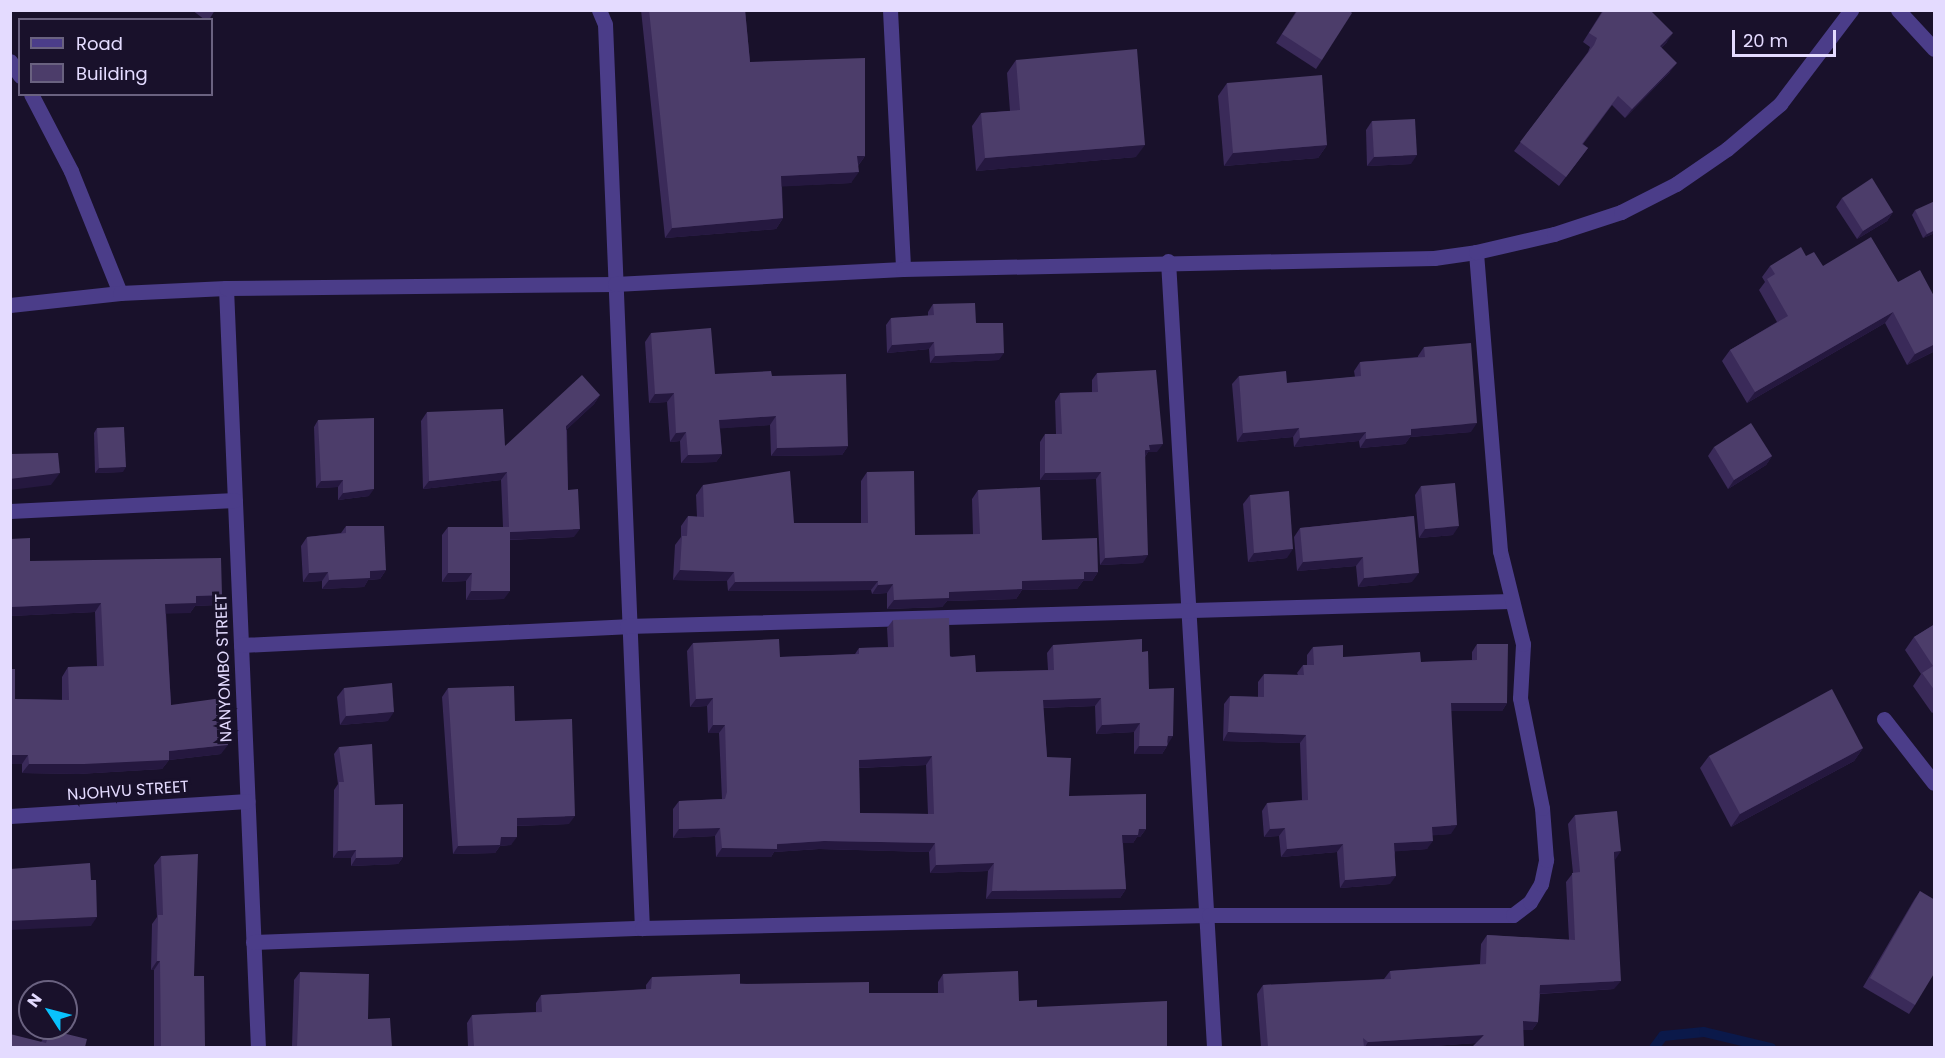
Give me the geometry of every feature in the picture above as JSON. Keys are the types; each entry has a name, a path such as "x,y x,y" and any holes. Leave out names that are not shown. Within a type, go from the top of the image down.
{"street":[{"path":"599,10 605,24 627,626 642,928"},
{"path":"890,10 903,269"},
{"path":"10,304 120,293 226,288 615,284 903,269 1168,261 1434,258 1476,252 1565,231 1621,212 1677,184 1727,149 1780,104 1851,10"},
{"path":"1898,10 1935,49"},
{"path":"32,96 71,171 120,293"},
{"path":"253,942 642,928 1209,915 1513,915 1530,902 1541,884 1546,860 1542,808 1520,698 1523,644 1500,551 1476,252"},
{"path":"1168,261 1209,915 1214,1047"},
{"name":"NANYOMBO STREET","path":"226,288 258,1047"},
{"path":"10,511 235,500"},
{"path":"241,645 627,626 1189,613 1511,602"},
{"path":"1884,719 1935,783"},
{"name":"NJOHVU STREET","path":"10,816 248,801"}],"building":[{"path":"649,10 745,10 750,62 865,58 865,156 857,156 859,172 781,176 783,218 672,228"},
{"path":"1298,10 1349,10 1352,13 1322,60 1282,34"},
{"path":"1604,10 1650,10 1673,33 1660,46 1677,63 1632,109 1618,96 1582,144 1588,148 1566,177 1520,142 1594,45 1597,38 1589,33"},
{"path":"1137,49 1145,145 985,158 981,113 1020,110 1016,60"},
{"path":"1322,75 1327,145 1233,153 1227,83"},
{"path":"1415,119 1417,155 1374,157 1372,121"},
{"path":"1872,178 1893,212 1863,231 1842,198"},
{"path":"1935,201 1935,230 1927,234 1915,210"},
{"path":"1871,237 1898,282 1920,270 1935,298 1935,344 1915,354 1893,312 1755,392 1730,350 1788,316 1767,279 1775,274 1770,266 1801,247 1806,256 1814,252 1823,266"},
{"path":"975,303 976,323 1003,323 1004,353 935,356 934,342 892,345 891,318 934,315 933,304"},
{"path":"711,328 715,374 771,371 772,376 846,374 848,446 777,448 776,416 719,420 722,454 688,455 686,432 676,433 674,393 655,394 651,333"},
{"path":"1471,343 1477,423 1411,429 1411,435 1366,439 1366,432 1300,438 1299,428 1243,433 1239,376 1286,371 1287,383 1361,376 1360,362 1425,357 1424,347"},
{"path":"1156,370 1163,444 1149,445 1150,450 1145,450 1148,555 1105,558 1101,472 1045,473 1045,434 1062,434 1060,393 1098,392 1097,373"},
{"path":"582,375 600,395 566,426 568,490 578,489 580,529 510,532 510,591 471,591 472,573 448,573 448,527 509,527 507,472 429,481 427,412 503,409 505,446"},
{"path":"374,418 374,489 343,493 343,480 321,481 318,420"},
{"path":"1751,423 1772,456 1734,480 1714,447"},
{"path":"124,427 126,467 99,468 97,428"},
{"path":"58,453 60,473 10,479 10,454"},
{"path":"790,471 794,523 868,523 867,472 914,471 915,535 980,534 978,490 1040,487 1042,540 1097,538 1098,572 1084,572 1084,579 1022,581 1022,589 949,592 949,598 894,600 893,584 878,585 878,581 735,582 734,572 680,570 682,536 687,536 688,516 704,517 703,485"},
{"path":"1455,483 1459,526 1425,529 1421,486"},
{"path":"1289,491 1293,549 1254,553 1250,495"},
{"path":"1414,516 1419,573 1364,578 1363,557 1303,562 1300,528"},
{"path":"346,526 384,526 386,570 370,571 370,578 329,580 328,572 309,573 307,537 346,533"},
{"path":"30,538 30,561 221,558 222,595 196,596 196,603 165,604 171,705 222,698 228,745 169,751 169,760 84,764 29,764 28,755 10,755 10,669 15,669 15,699 69,700 68,667 104,666 101,603 10,607 10,539"},
{"path":"949,618 950,657 975,655 976,672 1054,670 1053,645 1142,639 1142,652 1148,651 1149,689 1174,688 1173,736 1168,736 1167,746 1139,746 1140,723 1102,725 1101,698 1043,700 1047,757 1071,758 1069,796 1146,794 1146,829 1139,829 1138,835 1122,835 1126,889 992,891 994,863 936,865 935,843 824,841 777,844 777,849 722,848 720,828 679,829 679,801 725,799 727,792 725,725 713,725 713,698 696,699 693,643 779,639 780,657 859,654 859,648 894,647 893,620","holes":["932,756 934,814 860,813 859,760"]},
{"path":"1935,624 1935,691 1922,673 1933,666 1914,637"},
{"path":"1477,644 1508,644 1507,703 1451,703 1457,825 1432,827 1433,841 1394,843 1396,876 1345,880 1343,844 1287,849 1285,828 1270,829 1267,803 1308,800 1306,735 1228,732 1230,696 1264,697 1264,674 1304,675 1303,665 1314,665 1313,647 1343,645 1343,657 1420,652 1421,662 1477,660"},
{"path":"392,683 394,712 346,716 344,688"},
{"path":"514,686 515,721 572,719 575,816 517,818 517,837 501,837 500,845 458,846 448,688"},
{"path":"1832,689 1863,748 1740,814 1709,756"},
{"path":"372,744 375,805 403,804 403,857 356,858 356,850 338,851 339,782 344,782 339,747"},
{"path":"1617,811 1621,851 1614,852 1621,981 1540,985 1538,1022 1523,1021 1524,1047 1472,1047 1484,1035 1368,1042 1363,1038 1364,1047 1268,1047 1263,985 1391,979 1390,971 1486,964 1487,935 1575,940 1572,873 1580,872 1575,815"},
{"path":"198,854 194,976 204,976 205,1047 161,1047 160,961 157,961 158,915 163,915 161,856"},
{"path":"90,863 91,880 96,880 97,917 10,921 10,869"},
{"path":"1920,891 1935,900 1935,972 1915,1005 1870,978"},
{"path":"1018,971 1019,1001 1037,1000 1037,1007 1167,1001 1167,1047 474,1047 472,1015 542,1012 541,995 651,989 652,977 740,974 740,984 869,982 869,993 944,993 943,974"},
{"path":"300,972 369,974 368,1019 390,1018 392,1047 297,1047"},
{"path":"10,1034 18,1036 18,1040 46,1043 47,1040 78,1040 78,1037 87,1039 85,1047 10,1047"}],"waterway":[{"path":"1654,1048 1663,1036 1704,1032 1771,1048"}]}
